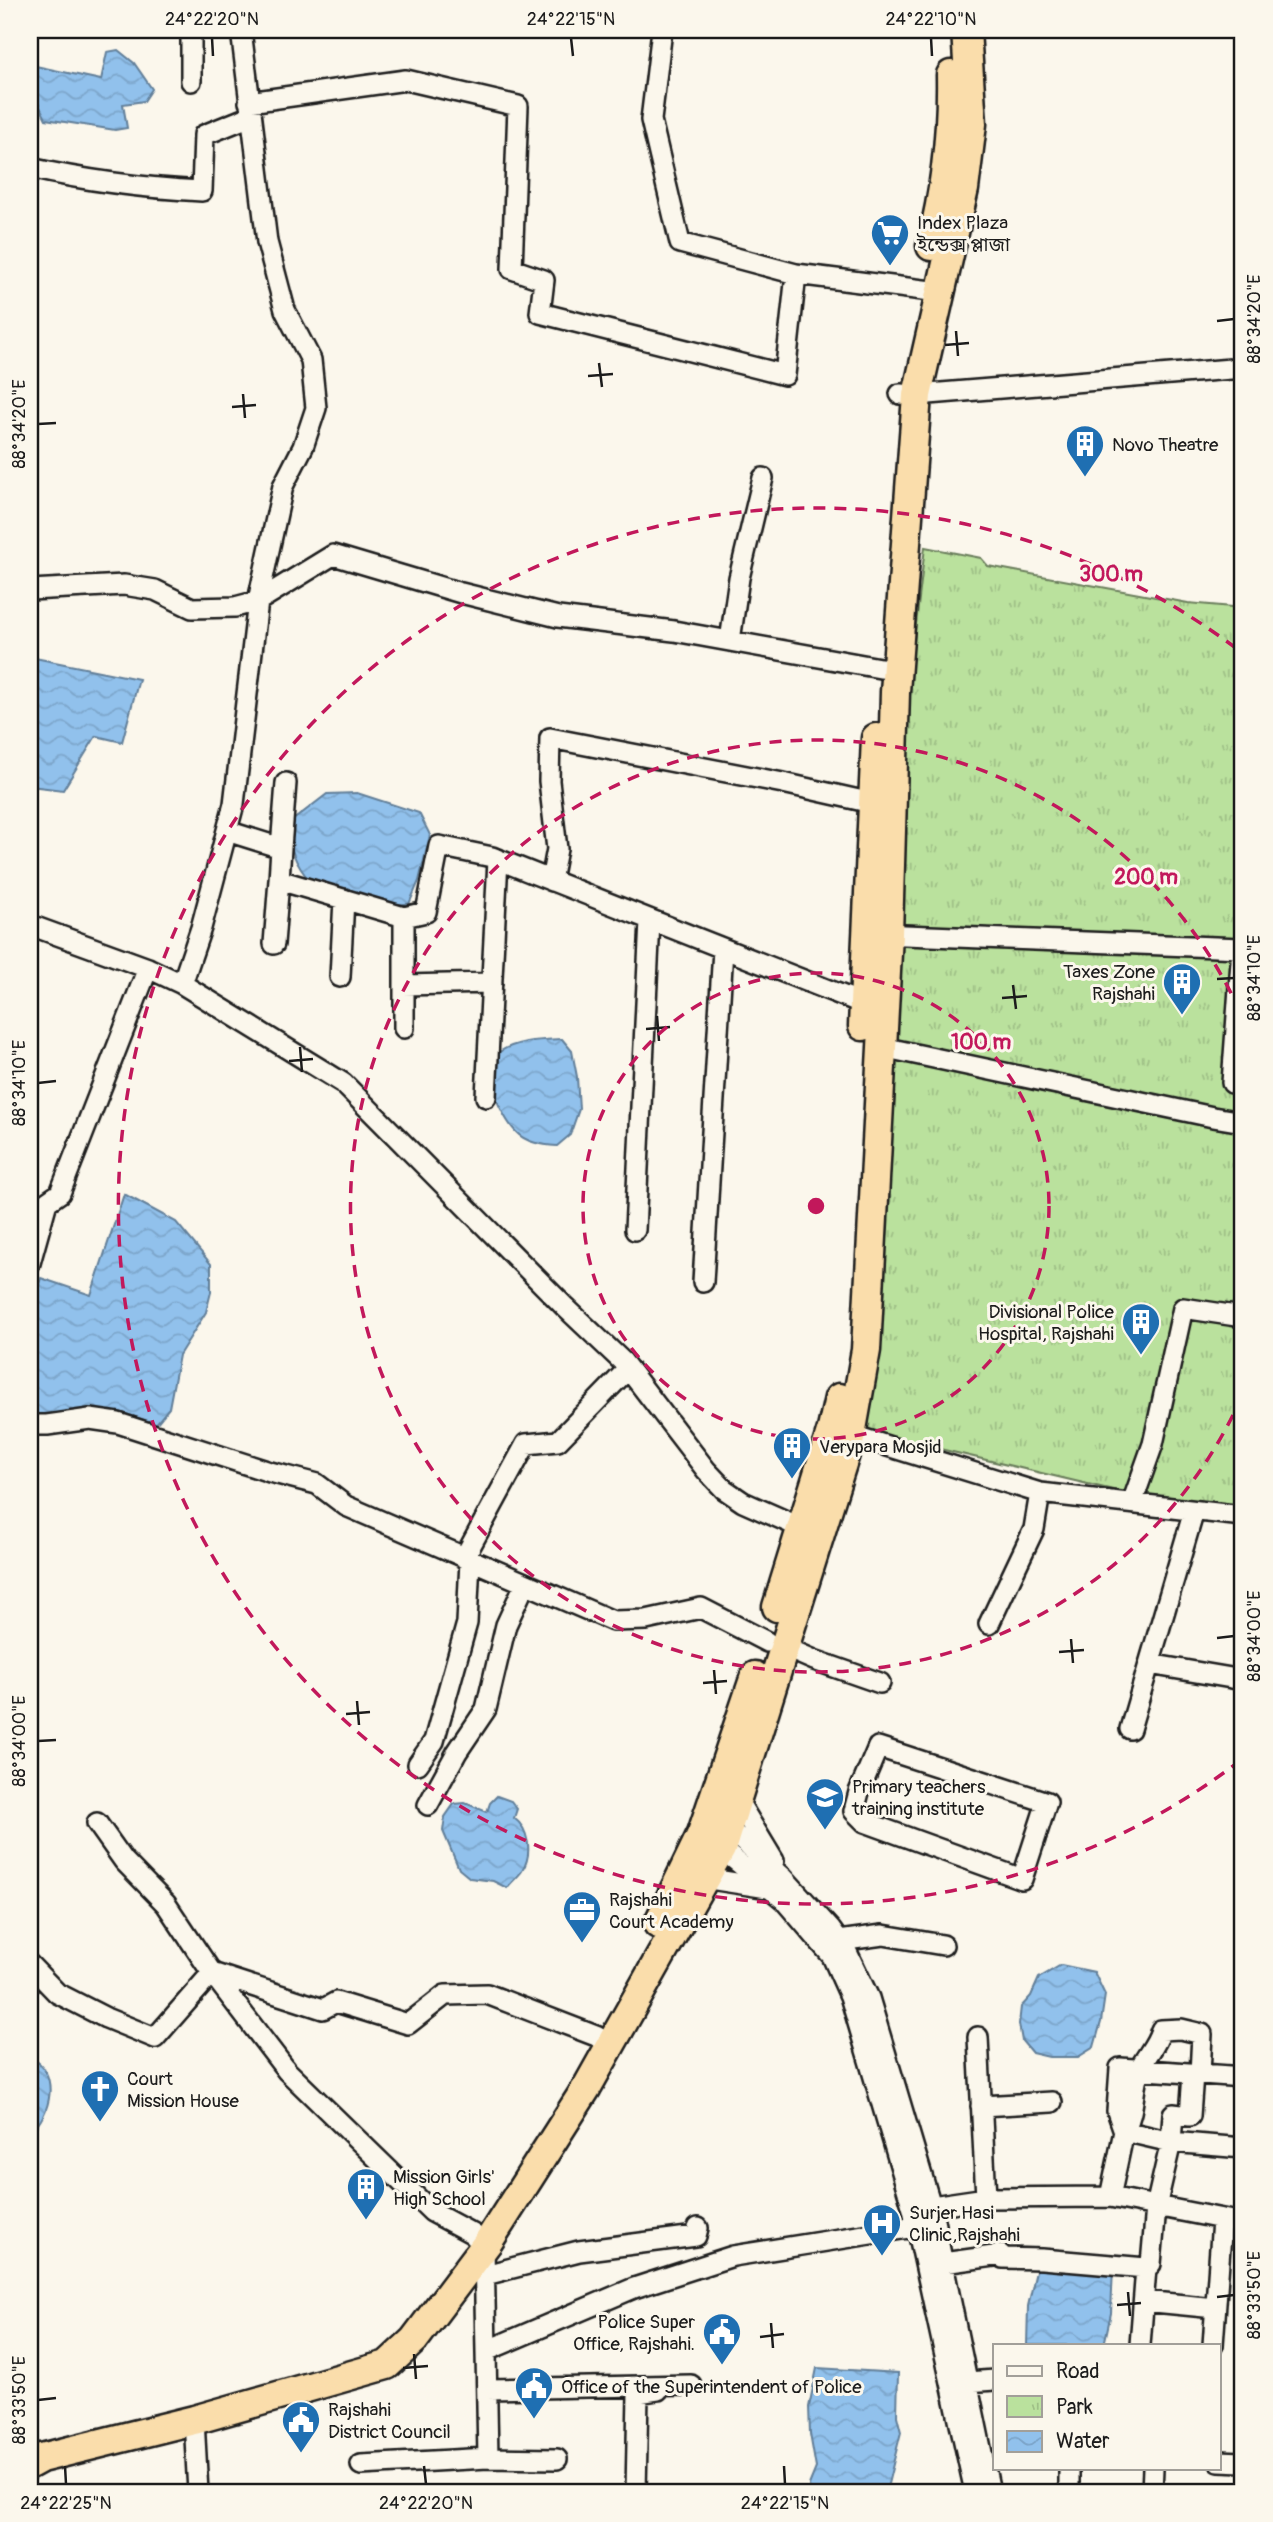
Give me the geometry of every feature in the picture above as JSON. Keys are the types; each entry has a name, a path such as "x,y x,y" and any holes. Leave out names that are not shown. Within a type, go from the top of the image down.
{"highway":[{"path":"841,1432 848,1360 864,1004 877,934 888,669 909,394 930,291 952,110 949,30"},
{"path":"930,291 964,189 972,124 966,30"},
{"path":"603,2040 704,1878 715,1830 811,1532 866,1350 882,1047 872,803 888,669"},
{"path":"34,2458 194,2420 387,2365 414,2340 479,2240 587,2087 603,2040 653,1934 736,1798 775,1644"}],"street":[{"path":"191,30 191,82"},
{"path":"182,984 201,928 234,804 258,601 283,486 303,447 316,408 311,360 285,310 267,242 241,30"},
{"path":"662,30 651,120 680,243 796,274 930,291"},
{"path":"30,168 78,179 148,188 202,191 204,135 250,109 406,80 518,106 512,269 544,280 540,313 785,375 796,274"},
{"path":"909,394 1243,368"},
{"path":"730,641 739,578 763,478"},
{"path":"30,590 124,585 155,590 192,608 235,607 258,601 333,555 461,593 558,617 674,631 888,669"},
{"path":"551,881 558,849 549,780 550,738 872,803"},
{"path":"274,944 286,783"},
{"path":"227,831 281,848"},
{"path":"279,880 404,917 426,912 439,846 498,859 864,1004"},
{"path":"486,1097 498,859"},
{"path":"340,977 344,899"},
{"path":"404,917 404,1028"},
{"path":"635,1230 650,921"},
{"path":"30,925 148,968 182,984 344,1083 628,1369 706,1470 724,1489 743,1502 811,1532"},
{"path":"877,934 1242,948 1232,1083"},
{"path":"703,1282 723,949"},
{"path":"30,1263 47,1202 60,1193 148,968"},
{"path":"404,985 492,983"},
{"path":"882,1047 1243,1122"},
{"path":"1132,1503 1153,1444 1183,1308 1243,1317"},
{"path":"418,1765 434,1741 467,1623 467,1559 526,1444 558,1441 628,1369"},
{"path":"30,1425 90,1419 129,1426 270,1472 317,1484 346,1506 613,1620 646,1620 701,1608 775,1644 880,1683"},
{"path":"841,1432 1040,1493 1243,1516"},
{"path":"989,1624 1034,1529 1040,1493"},
{"path":"1130,1729 1194,1511"},
{"path":"428,1805 457,1752 486,1709 506,1625 524,1584"},
{"path":"1149,1664 1243,1680"},
{"path":"878,1747 1047,1802 1022,1879 865,1822 854,1811 878,1747"},
{"path":"736,1798 783,1900 832,1956 850,1996 924,2216 943,2263 967,2382 987,2445 990,2492"},
{"path":"97,1824 124,1861 166,1904 212,1973 287,2071 432,2212 479,2240 485,2275 488,2458"},
{"path":"715,1830 839,1941 869,1998 924,2216 975,2492"},
{"path":"704,1878 775,1882"},
{"path":"839,1941 883,1934 943,1945"},
{"path":"30,1965 57,1993 106,2018 155,2038 212,1973"},
{"path":"212,1973 323,2009 336,2002 408,2024 445,1995 486,1994 603,2040"},
{"path":"943,2263 1002,2255 1003,2258 1146,2268 1151,2264 1156,2207 1171,2142 1173,2113 1190,2116 1202,2034 1181,2029 1161,2030 1157,2043 1139,2069"},
{"path":"978,2036 986,2198"},
{"path":"1110,2197 1124,2131 1117,2111 1120,2068 1243,2077"},
{"path":"981,2106 1052,2102"},
{"path":"1124,2131 1171,2142 1243,2148"},
{"path":"486,2351 634,2288 733,2256 924,2216 986,2198 1110,2197 1243,2223"},
{"path":"1213,2344 1222,2220"},
{"path":"485,2275 579,2251 696,2236 698,2228"},
{"path":"1140,2344 1146,2268"},
{"path":"1144,2301 1215,2308"},
{"path":"967,2382 993,2380"},
{"path":"487,2389 687,2386 638,2393 636,2492"},
{"path":"194,2420 198,2492"},
{"path":"361,2465 488,2458 557,2459"},
{"path":"1220,2461 1243,2462"},
{"path":"1069,2470 1069,2492"},
{"path":"1152,2492 1153,2470"}],"green space":[{"path":"925,547 981,558 988,566 1188,603 1243,608 1243,1507 1130,1494 864,1431 899,770"}],"water":[{"path":"118,50 134,63 152,89 144,101 123,104 127,128 115,130 46,119 32,91 31,65 101,80 107,52"},
{"path":"30,657 139,679 122,742 96,736 63,790 30,786"},
{"path":"357,793 419,813 430,835 419,881 409,904 393,904 311,882 297,862 288,824 327,794"},
{"path":"562,1039 572,1051 579,1109 570,1135 557,1146 530,1141 516,1132 499,1105 490,1070 492,1060 498,1053 513,1045"},
{"path":"124,1194 176,1222 211,1264 211,1292 206,1312 179,1355 169,1408 156,1424 120,1412 48,1418 30,1415 30,1311 41,1278 91,1295"},
{"path":"497,1796 511,1801 517,1809 514,1818 523,1829 528,1842 525,1864 507,1888 493,1881 470,1878 459,1869 443,1831 445,1817 454,1804 465,1803 487,1812 490,1803"},
{"path":"1061,1965 1094,1972 1105,1995 1094,2047 1078,2057 1049,2057 1032,2053 1022,2041 1019,2024 1021,2007 1031,1996 1039,1978"},
{"path":"30,2057 40,2064 46,2073 49,2094 43,2116 30,2133"},
{"path":"1038,2262 1113,2268 1111,2313 1104,2344 1027,2344 1028,2306"},
{"path":"817,2368 898,2373 897,2416 901,2432 886,2492 810,2492 809,2485 816,2468 809,2407"}],"place":[{"name":"Index Plaza ইন্ডেক্স প্লাজা","path":"890,267"},
{"name":"Novo Theatre","path":"1085,478"},
{"name":"Taxes Zone Rajshahi","path":"1182,1016"},
{"name":"Divisional Police Hospital, Rajshahi","path":"1141,1356"},
{"name":"Verypara Mosjid","path":"792,1480"},
{"name":"Primary teachers training institute","path":"825,1831"},
{"name":"Rajshahi Court Academy","path":"582,1944"},
{"name":"Court Mission House","path":"100,2123"},
{"name":"Mission Girls' High School","path":"366,2221"},
{"name":"Surjer Hasi Clinic,Rajshahi","path":"882,2257"},
{"name":"Police Super Office, Rajshahi.","path":"722,2366"},
{"name":"Office of the Superintendent of Police","path":"534,2420"},
{"name":"Rajshahi District Council","path":"301,2454"}]}
